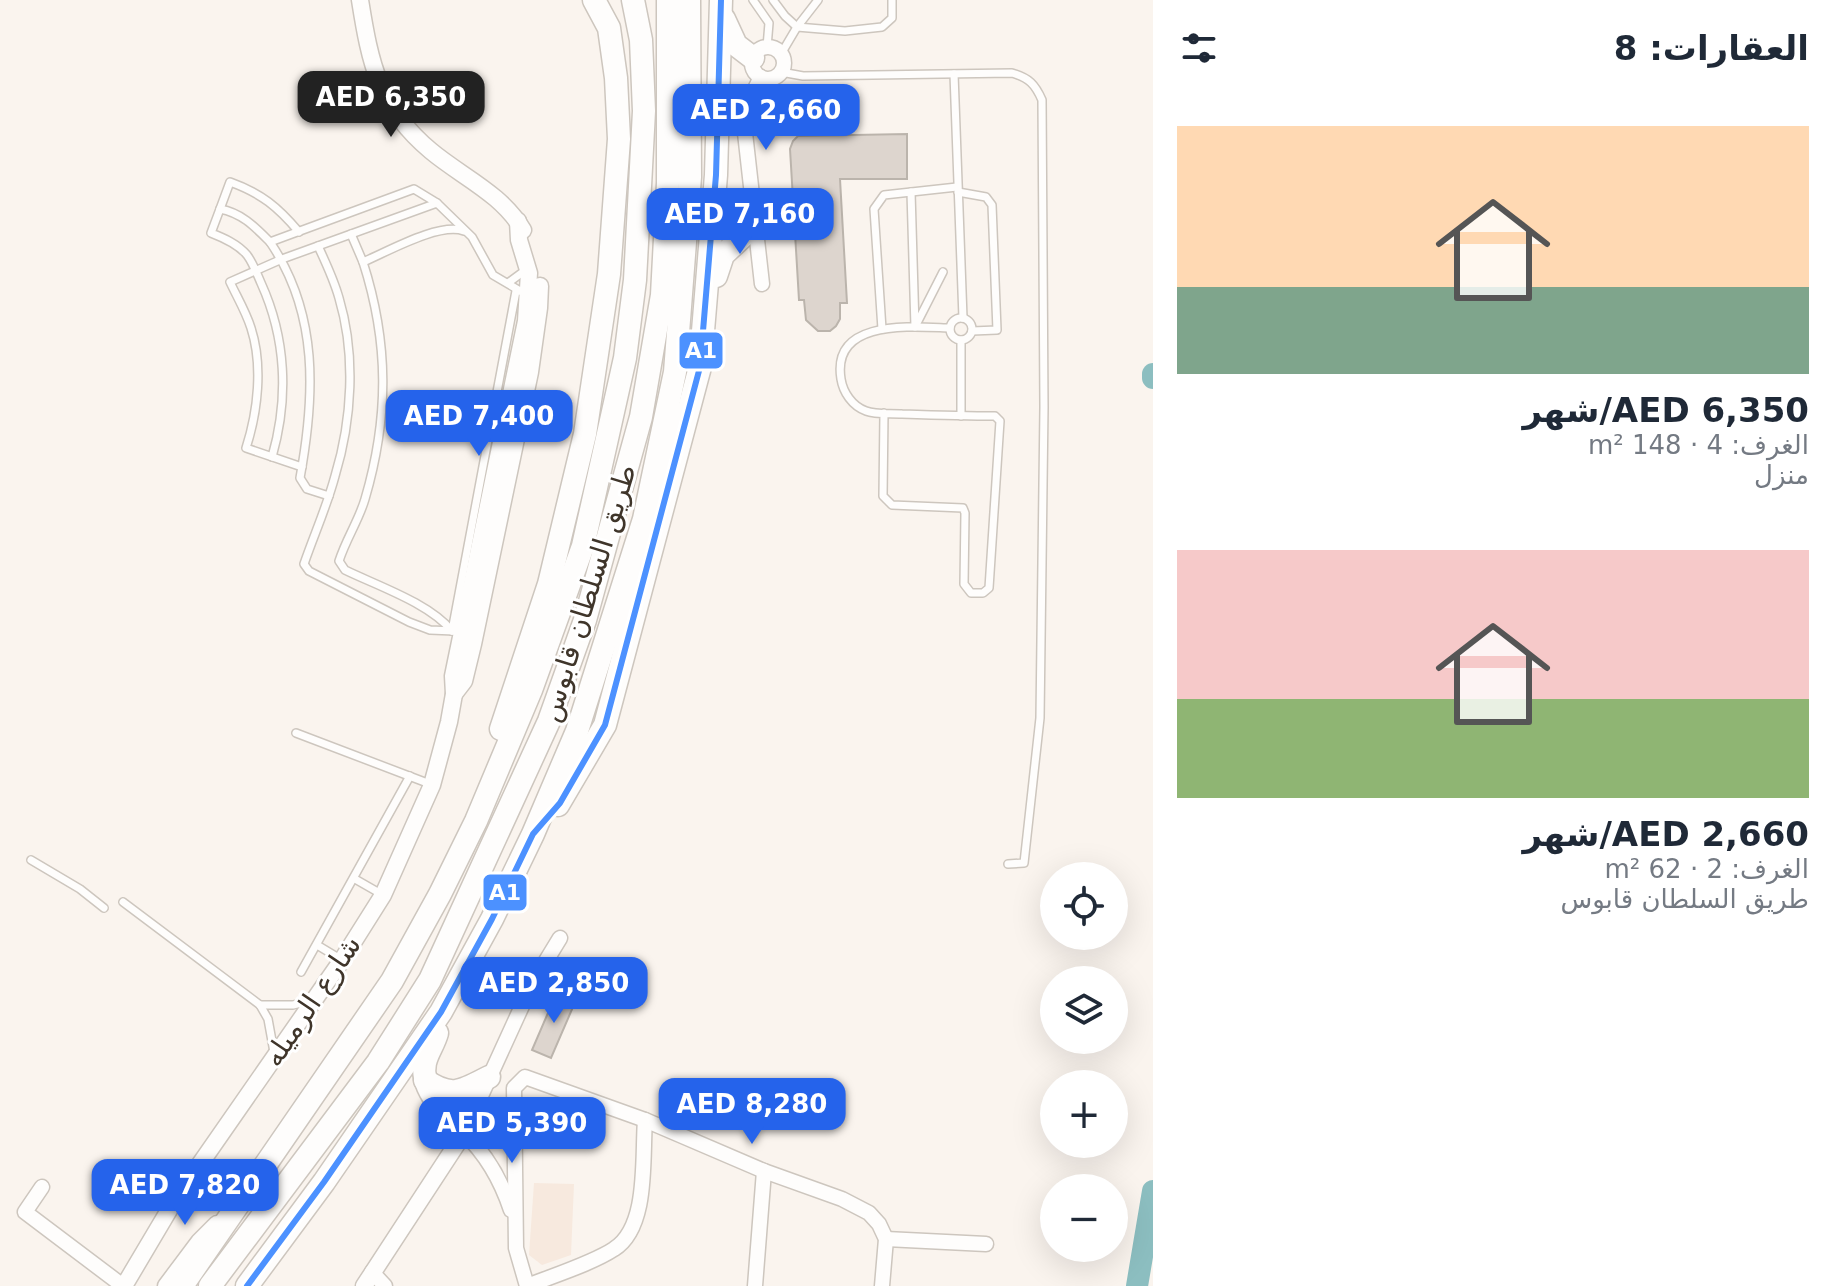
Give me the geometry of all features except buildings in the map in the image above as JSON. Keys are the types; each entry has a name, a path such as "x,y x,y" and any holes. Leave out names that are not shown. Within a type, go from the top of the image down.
{"highway":[{"path":"476,821 506,714 549,584 585,434 609,274 619,139 616,78 609,28 594,0"},
{"path":"633,0 641,40"},
{"path":"182,1286 392,981 476,821 531,690 583,546 625,358 635,280 643,172 641,40 645,0"},
{"name":"طريق السلطان قابوس","path":"210,1286 359,1087 430,980 549,721 585,620 641,417 662,295 668,183 668,0"},
{"name":"طريق السلطان قابوس","path":"247,1286 441,1012 492,919 577,731 644,519 675,372 690,177 689,0"},
{"path":"533,834 560,803 605,725 700,367 716,175 721,6"},
{"path":"721,6 731,38 739,49 761,61"},
{"path":"706,312 723,255 756,224"},
{"path":"441,1012 437,1037 425,1064 425,1079 432,1094 464,1133"},
{"path":"425,1079 448,1092 461,1091 489,1077"}],"street":[{"path":"360,0 368,49 378,84 395,113 431,152 497,199 518,221 534,252 540,279 533,347 473,644 464,681 454,694"},
{"path":"781,54 784,62 781,72 771,79 761,61 781,54"},
{"path":"761,61 744,124 762,284"},
{"path":"454,694 458,632 512,395 528,267 519,240 518,221"},
{"path":"523,293 533,302 533,347"},
{"name":"شارع الرميله","path":"124,1286 175,1200 342,960 383,895 432,785 454,694"},
{"path":"385,1286 368,1279 464,1133 532,984 560,938"},
{"path":"645,1120 639,1211 633,1229 615,1249 527,1286 516,1248 514,1088 525,1077 645,1120 764,1171 842,1199 869,1213 886,1239 882,1286"},
{"path":"464,1133 480,1148 504,1188 516,1225"},
{"path":"755,1286 764,1171"},
{"path":"42,1187 25,1212 124,1286"},
{"path":"166,1286 199,1242 241,1200"},
{"path":"886,1239 986,1244"}],"lane":[{"path":"753,0 769,23 761,61"},
{"path":"773,0 797,27 845,31 882,27 892,18 892,0"},
{"path":"781,54 818,0"},
{"path":"781,72 803,76 1012,73 1025,77 1035,85 1042,100 1044,407 1040,718 1024,863 1008,864"},
{"path":"954,74 963,318"},
{"path":"272,457 282,418 282,353 277,325 247,255 228,240 211,233 230,182 269,200 299,232"},
{"path":"270,242 414,189 437,203 466,232 477,244 490,272 497,279 523,293"},
{"path":"882,329 874,209 884,195 958,190 986,197 992,205 997,330 972,331"},
{"path":"911,192 915,327"},
{"path":"302,467 246,448 256,407 256,348 246,315 230,282 282,259 437,203"},
{"path":"220,209 250,222 270,242 282,259 301,307 311,370 311,406 300,478 307,489 329,496"},
{"path":"363,262 434,232 451,228 466,232"},
{"path":"351,234 374,298 382,339 384,384 375,456 365,500 339,561 345,570 429,611 458,632"},
{"path":"318,246 339,297 349,353 349,388 343,444 305,568 409,622 430,630 458,632"},
{"path":"508,283 528,267"},
{"path":"915,327 943,272"},
{"path":"963,318 971,324 972,331 968,338 961,340 952,335 950,328 953,322 963,318"},
{"path":"884,413 883,496 892,505 963,508 964,584 968,591 979,594 989,588 1001,424 995,416 961,416 884,413 868,413 851,401 841,381 842,360 853,341 871,330 950,328"},
{"path":"961,340 961,416"},
{"path":"296,733 432,785"},
{"path":"301,972 410,776"},
{"path":"31,860 80,889 104,908"},
{"path":"355,879 383,895"},
{"path":"123,902 260,1005 274,1040 274,1057"},
{"path":"317,945 342,960"},
{"path":"260,1005 293,1005 315,999"}],"shaded area":[{"path":"534,1183 574,1184 571,1255 542,1265 529,1255"}],"waterway":[{"path":"1137,1286 1153,1191"}],"transit line":[{"name":"A1","path":"247,1286 324,1182 441,1012 492,919 533,834 560,803 605,725 700,367 716,175 721,0"}]}
